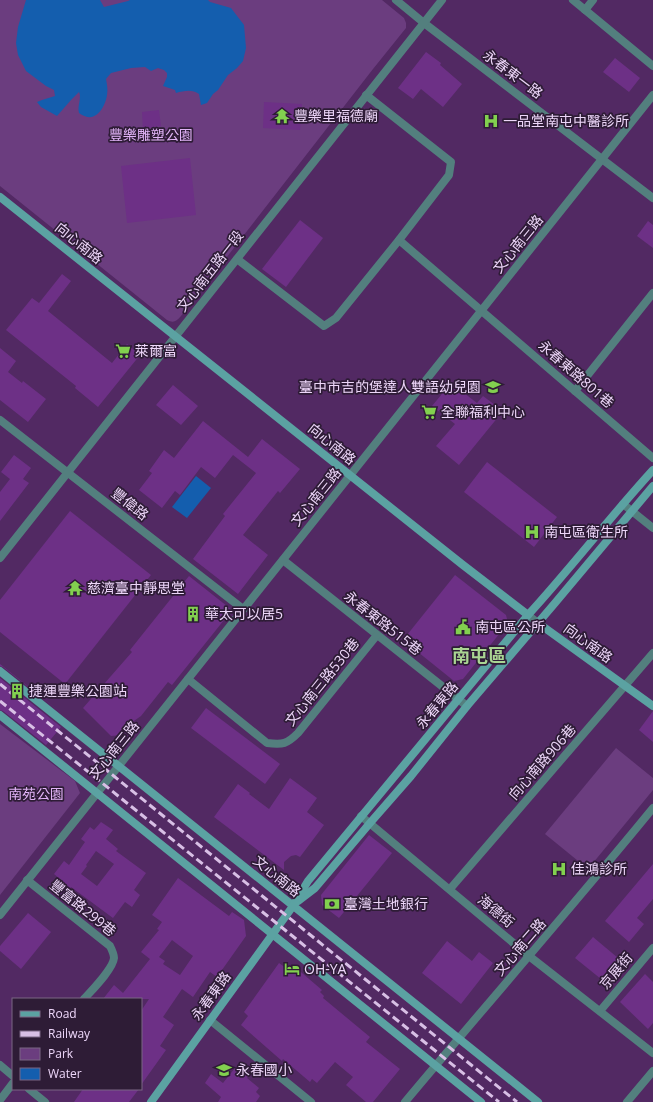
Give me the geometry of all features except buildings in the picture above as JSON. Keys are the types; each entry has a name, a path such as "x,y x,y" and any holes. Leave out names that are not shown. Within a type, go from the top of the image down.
{"street":[{"name":"永春東一路","path":"396,0 653,198"},
{"name":"文心南五路一段","path":"0,558 442,0"},
{"path":"573,0 653,66"},
{"path":"585,10 593,0"},
{"path":"237,259 324,326 336,318 399,240 449,176 451,162 366,95"},
{"name":"文心南三路","path":"0,915 653,95"},
{"name":"向心南路","path":"0,196 538,623 653,706"},
{"name":"永春東路801巷","path":"399,240 653,458"},
{"path":"575,391 653,293"},
{"name":"豐偉路","path":"0,420 243,610"},
{"name":"永春東路","path":"151,1102 293,906 308,881 528,615 653,470"},
{"name":"永春東路","path":"293,906 315,888 411,776 467,706 653,486"},
{"path":"623,504 653,528"},
{"name":"永春東路515巷","path":"283,560 467,706"},
{"name":"文心南三路530巷","path":"188,679 267,743 280,745 289,742 298,733 377,635"},
{"name":"向心南路906巷","path":"450,889 653,653"},
{"name":"文心南路","path":"0,671 538,1102"},
{"path":"0,715 481,1102"},
{"name":"文心南二路","path":"405,1102 458,1038 592,883 653,808"},
{"name":"海德街","path":"361,816 529,956 653,1053"},
{"name":"豐富路299巷","path":"27,880 110,946 114,959 110,969 85,998"},
{"name":"京展街","path":"600,1011 653,948"},
{"path":"210,1020 311,1102"},
{"path":"0,1065 12,1075"},
{"path":"627,1102 653,1071"},
{"path":"0,1100 12,1084"},
{"path":"30,1090 45,1102"}],"green space":[{"name":"豐樂雕塑公園","path":"0,0 382,0 404,18 406,28 181,316 173,322 167,320 0,186"},
{"name":"南苑公園","path":"0,724 75,781 80,793 0,895"},
{"path":"616,748 653,778 653,790 588,869 545,834"}],"water":[{"path":"26,0 100,0 104,7 130,0 208,0 210,2 231,8 244,25 246,48 243,61 228,75 207,103 201,105 199,94 194,91 176,93 175,90 163,86 167,77 167,73 164,70 158,68 151,71 145,67 131,68 111,73 106,79 107,93 104,105 100,112 94,116 89,117 79,113 79,92 57,116 41,107 37,102 55,96 54,90 26,71 18,55 16,43 18,27"},
{"path":"196,476 211,488 187,518 172,507"}],"railway":[{"path":"0,684 517,1102"},
{"path":"0,701 499,1102"}],"place":[{"name":"豐樂里福德廟","path":"282,116"},
{"name":"一品堂南屯中醫診所","path":"491,121"},
{"name":"萊爾富","path":"123,351"},
{"name":"臺中市吉的堡達人雙語幼兒園","path":"493,387"},
{"name":"全聯福利中心","path":"429,412"},
{"name":"南屯區衛生所","path":"532,532"},
{"name":"慈濟臺中靜思堂","path":"75,588"},
{"name":"華太可以居5","path":"193,614"},
{"name":"南屯區公所","path":"463,627"},
{"name":"捷運豐樂公園站","path":"17,691"},
{"name":"佳鴻診所","path":"559,869"},
{"name":"臺灣土地銀行","path":"332,904"},
{"name":"OH-YA","path":"292,969"},
{"name":"永春國小","path":"224,1070"}],"district":[{"name":"南屯區","path":"479,656"}]}
